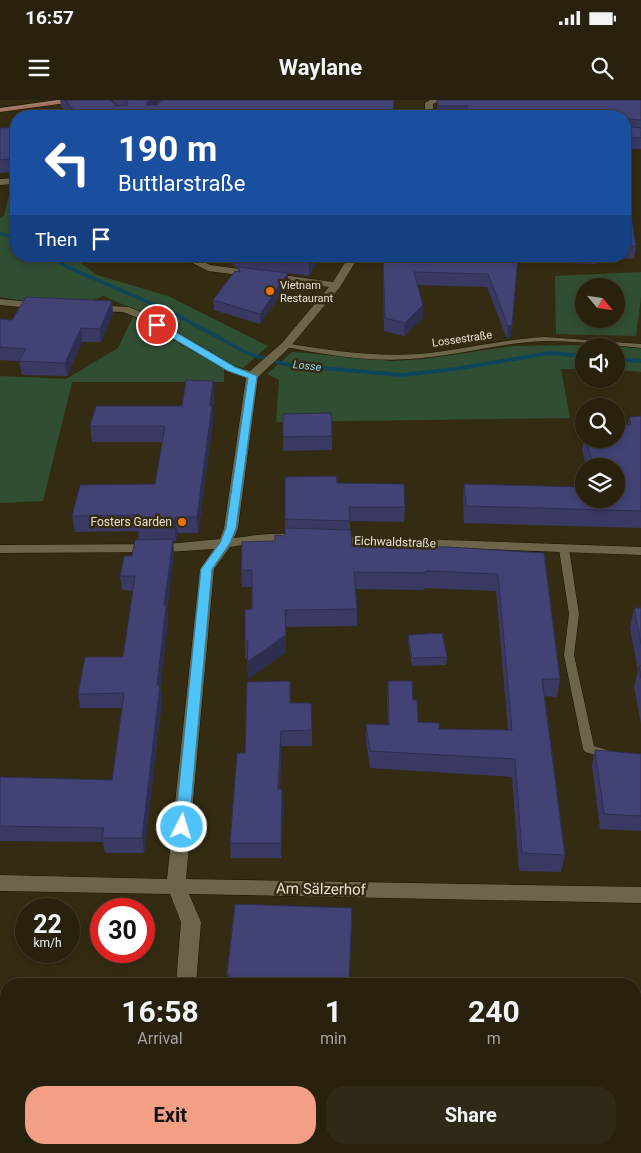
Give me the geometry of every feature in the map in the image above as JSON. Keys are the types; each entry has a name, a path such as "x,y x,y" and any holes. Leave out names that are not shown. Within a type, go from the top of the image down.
{"main road":[{"path":"0,105 43,100"},
{"path":"0,110 74,100"}],"street":[{"path":"430,110 429,103 438,100"},
{"path":"196,262 208,268 336,285"},
{"path":"186,978 191,922 176,886 207,569 225,543 231,528 254,374 283,347 336,285 350,262"},
{"path":"0,302 50,306"},
{"path":"87,308 125,309 142,316 232,369 254,374"},
{"name":"Eichwaldstraße","path":"0,549 168,548 262,538 641,551"},
{"name":"Am Sälzerhof","path":"0,883 641,895"}],"lane":[{"name":"Lossestraße","path":"283,347 391,358 429,355 545,339 641,346"},
{"path":"564,549 574,614 569,655 589,749 615,757"}],"green space":[{"path":"10,196 10,262 79,262 97,275 168,296 268,346 243,368 235,366 144,314 104,296 78,305 35,303 0,297 0,218 4,215"},
{"path":"641,272 641,297 636,336 556,334 555,276"},
{"path":"133,317 224,369 224,382 72,382 43,501 0,503 0,376 66,379 118,348"},
{"path":"575,345 575,369 561,369 570,418 276,422 279,380 267,374 292,352 393,361 424,359 513,346"},
{"path":"625,347 641,348 641,372 625,371"}],"building":[{"path":"65,100 110,100 117,106 128,105 125,100 149,100 147,105 157,105 162,100 394,100 393,110 74,110"},
{"path":"437,100 641,100 641,120 631,119 631,110 465,110 468,106 438,106"},
{"path":"10,127 10,159 0,160 0,128"},
{"path":"631,127 641,128 641,138 631,137"},
{"path":"631,214 636,246 631,246"},
{"path":"383,262 517,262 512,325 508,326 488,274 414,272 423,305 405,323 385,318"},
{"path":"238,267 288,273 260,314 213,300 235,271 240,272"},
{"path":"26,297 112,301 100,329 81,328 65,363 19,361 26,349 0,347 0,319 12,320"},
{"path":"186,380 213,381 210,406 212,406 197,517 175,517 174,525 138,526 140,515 72,516 80,485 155,484 165,426 90,426 96,406 182,406"},
{"path":"331,413 332,436 283,437 283,414"},
{"path":"641,416 641,511 466,506 464,484 575,487 575,508 625,508 625,458 591,458 588,448 625,448 625,425 631,425 629,417"},
{"path":"336,476 337,483 404,484 405,507 349,507 350,521 285,519 285,477"},
{"path":"285,528 351,530 352,546 448,547 544,553 560,679 542,679 565,855 522,853 515,759 370,751 366,724 389,725 388,681 412,681 413,700 417,700 418,722 439,723 439,729 512,730 498,574 426,571 426,573 354,572 357,609 285,610 286,635 247,662 248,641 245,641 245,610 252,609 252,570 241,570 242,542 275,541 275,535 285,536"},
{"path":"173,539 164,606 166,606 157,685 160,685 142,838 102,838 104,828 0,826 0,777 112,780 124,693 78,694 85,657 123,657 135,576 120,576 124,556 132,556 135,540"},
{"path":"634,608 641,608 641,644"},
{"path":"442,633 447,657 412,658 408,635"},
{"path":"290,681 290,703 311,703 312,730 281,731 278,789 282,789 281,843 230,843 237,753 245,753 247,682"},
{"path":"595,750 641,754 641,816 604,814"},
{"path":"235,904 352,908 349,978 229,978 227,974"}],"waterway":[{"name":"Losse","path":"0,233 10,236"},
{"name":"Losse","path":"60,262 65,266 173,313 249,354 288,365 402,375 455,369 550,353 575,355"},
{"name":"Losse","path":"625,360 641,361"}],"tram line":[{"path":"0,109 67,100"}],"place":[{"name":"Vietnam Restaurant","path":"270,291"},
{"name":"Fosters Garden","path":"182,522"}],"route":[{"path":"157,325 232,369 252,376 231,528 225,543 214,556 207,569 182,827"}]}
